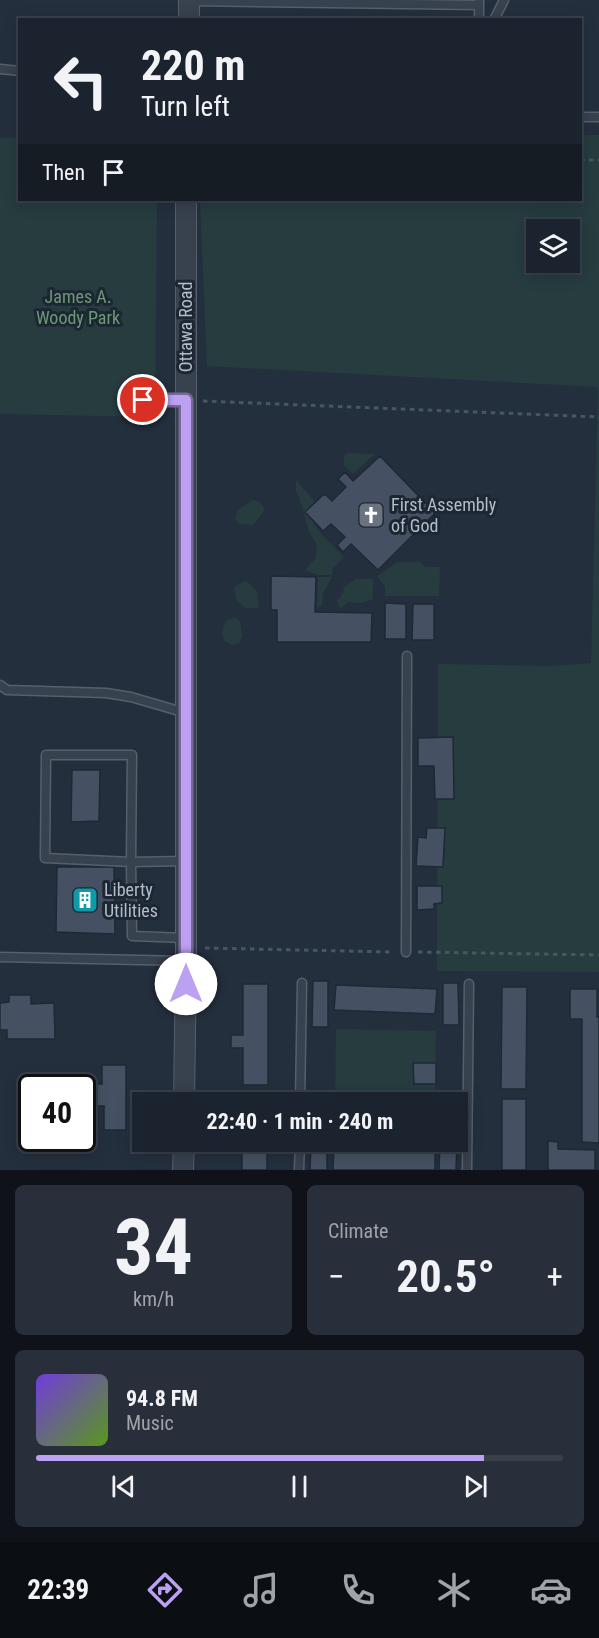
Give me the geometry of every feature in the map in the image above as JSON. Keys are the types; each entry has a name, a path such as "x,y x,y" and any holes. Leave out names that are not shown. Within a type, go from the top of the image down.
{"street":[{"path":"189,0 189,18"},
{"name":"Ottawa Road","path":"184,1092 186,201"},
{"path":"183,1170 184,1152"}],"lane":[{"path":"189,0 479,3"},
{"path":"495,18 504,0"},
{"path":"0,69 18,71"},
{"path":"582,117 599,117"},
{"path":"143,400 186,400"},
{"path":"406,952 407,656"},
{"path":"0,685 7,690 106,693 131,697 186,713"},
{"path":"186,861 131,862 45,858 46,755 132,755 131,862 132,936 186,938"},
{"path":"0,957 186,961"},
{"path":"300,1092 302,983"},
{"path":"467,1170 469,984"},
{"path":"299,1170 300,1152"}],"path":[{"path":"582,160 599,160"},
{"path":"186,400 599,417"}],"green space":[{"path":"582,135 599,135 599,972 437,971 438,664 552,666 591,663 598,387 207,366 200,201 582,201"},
{"name":"James A. Woody Park","path":"0,138 18,138 18,201 157,201 155,417 0,414"},
{"path":"347,453 375,454 353,474 344,465 344,455"},
{"path":"296,480 315,502 310,508 313,522 344,557 333,568 332,575 317,575 305,570 315,559 317,545 309,532 296,491"},
{"path":"252,500 262,504 263,513 253,525 239,524 235,518 238,510"},
{"path":"397,562 420,562 426,567 440,567 439,596 385,596 385,587 377,576"},
{"path":"318,577 332,577 323,594 322,605 317,608"},
{"path":"356,579 373,579 373,599 361,603 348,602 341,608 339,607 337,601 344,587"},
{"path":"245,581 257,592 259,608 245,608 236,600 234,589"},
{"path":"235,617 240,621 242,636 239,643 232,645 225,641 222,633 226,621"},
{"path":"336,1029 436,1031 435,1092 335,1092"}],"building":[{"name":"First Assembly of God","path":"380,456 435,513 378,570 351,544 343,552 337,545 345,537 331,524 323,531 305,512 323,495 332,501 346,487 338,479 345,472 353,481"},
{"path":"271,576 316,577 315,612 372,613 371,642 277,642 277,610 271,610"},
{"path":"385,603 406,604 406,639 385,639"},
{"path":"413,604 434,604 434,640 412,640"},
{"path":"453,737 454,799 435,799 434,766 418,766 418,738"},
{"path":"72,770 100,770 99,821 71,822"},
{"path":"427,828 445,828 443,867 416,866 418,837 426,838"},
{"name":"Liberty Utilities","path":"57,867 114,867 115,934 56,932"},
{"path":"417,886 442,886 442,903 434,904 434,909 417,910"},
{"path":"313,981 328,981 328,1027 312,1027"},
{"path":"443,983 458,983 459,1025 443,1025"},
{"path":"243,984 268,984 268,1085 243,1085 243,1048 231,1048 231,1035 243,1035"},
{"path":"336,985 437,989 435,1014 334,1010"},
{"path":"502,987 527,987 526,1089 501,1089"},
{"path":"570,989 597,989 599,1143 582,1142 582,1019 570,1019"},
{"path":"9,995 31,995 31,1004 54,1003 55,1039 7,1039 7,1030 0,1030 0,1003 9,1002"},
{"path":"413,1063 436,1063 436,1084 414,1084"},
{"path":"102,1065 126,1065 126,1130 104,1130 104,1106 96,1106 96,1084 102,1084"},
{"path":"502,1099 526,1099 526,1170 502,1170"},
{"path":"548,1141 558,1142 558,1149 595,1150 595,1170 548,1170"},
{"path":"242,1152 267,1152 267,1170 242,1170"},
{"path":"311,1152 327,1152 327,1170 310,1170"},
{"path":"334,1152 435,1152 435,1170 333,1170"},
{"path":"440,1152 457,1152 456,1170 439,1170"}],"place":[{"name":"First Assembly of God","path":"371,515"},
{"name":"Liberty Utilities","path":"85,900"}],"route":[{"path":"143,400 186,400 186,984"}]}
